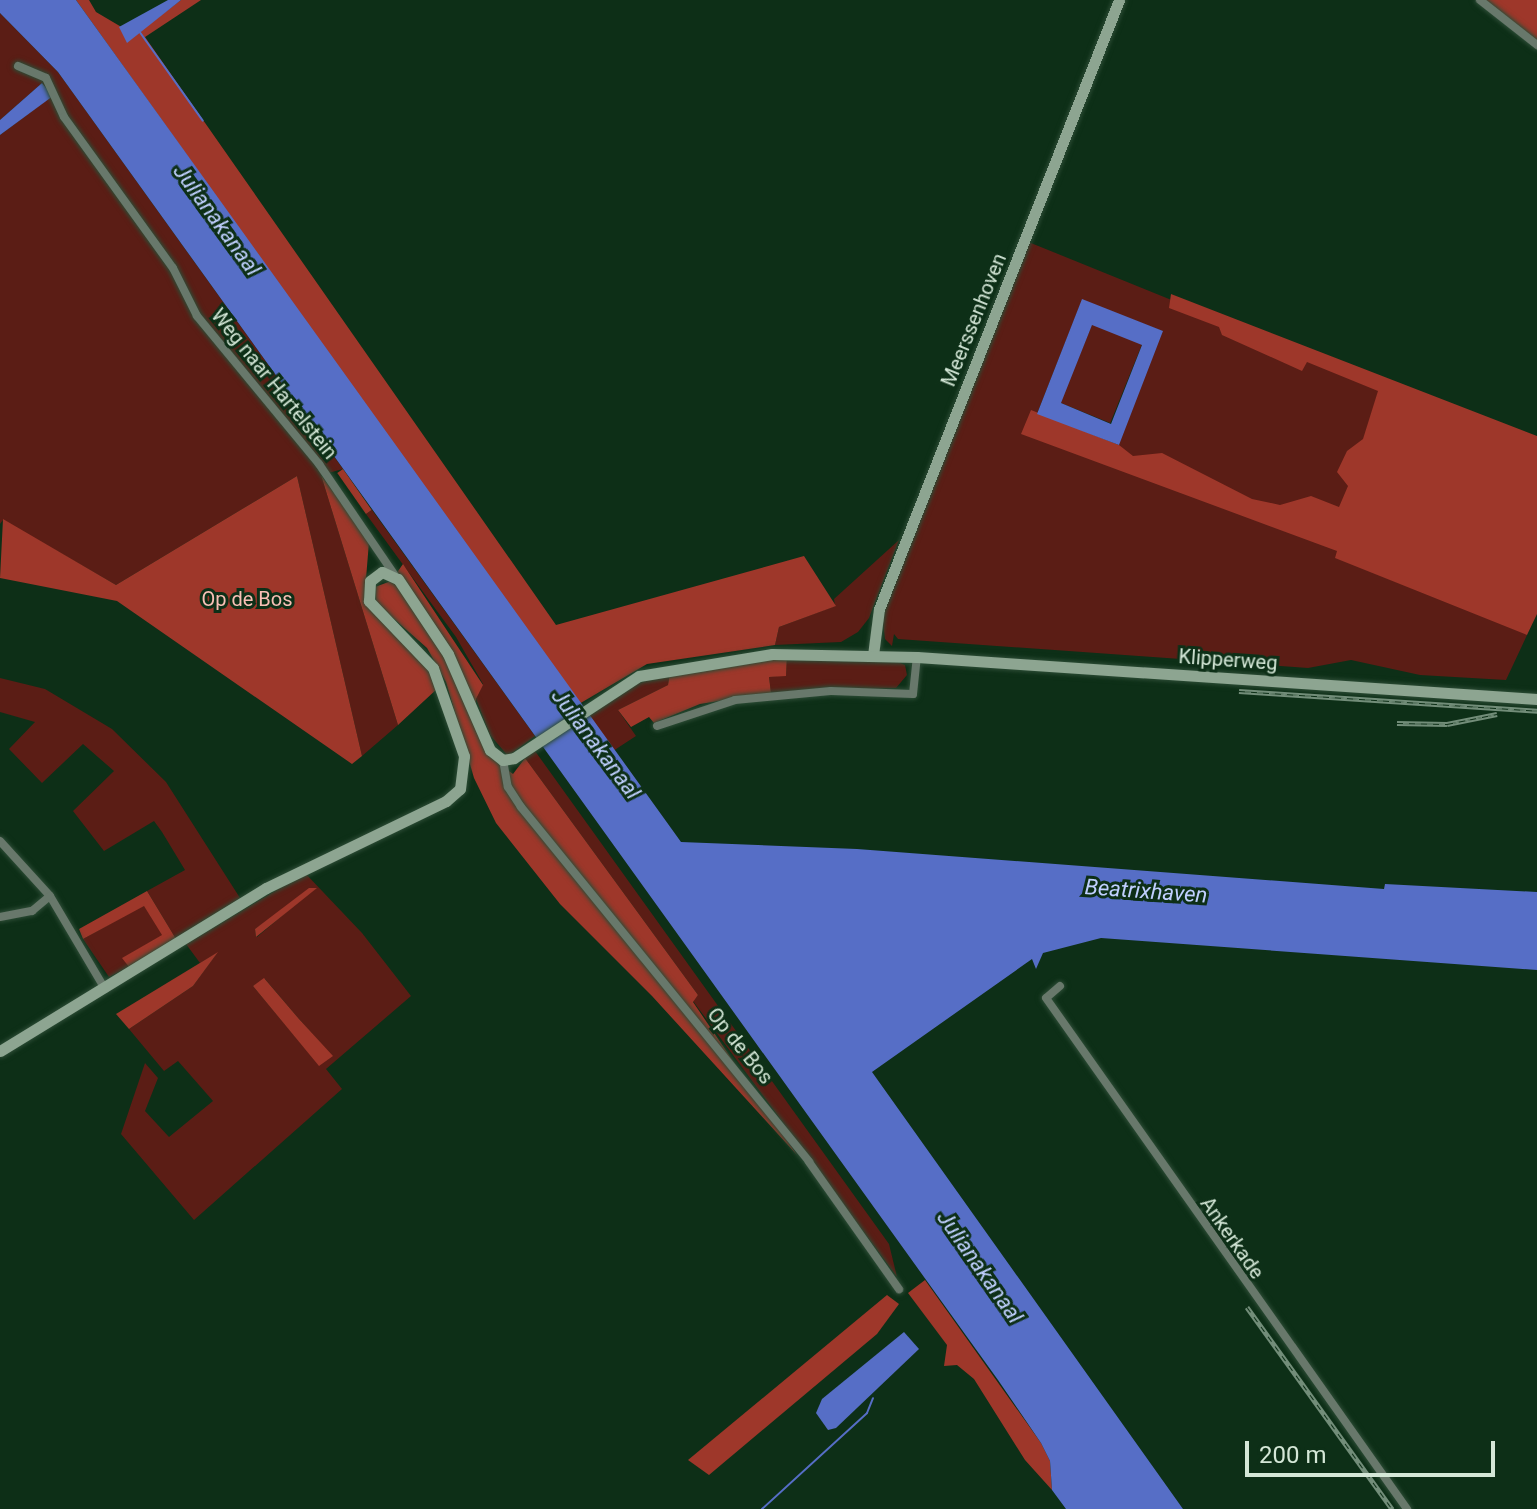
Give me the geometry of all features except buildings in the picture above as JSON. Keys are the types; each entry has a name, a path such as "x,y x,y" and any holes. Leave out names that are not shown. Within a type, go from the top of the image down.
{"street":[{"name":"Meerssenhoven","path":"873,655 879,609 1119,0"},
{"path":"1480,0 1537,45"},
{"name":"Weg naar Hartelstein","path":"18,66 46,78 64,117 173,268 197,316 319,464 394,574"},
{"path":"0,1051 266,888 460,789 464,756 433,668 369,601 368,587 376,574 394,574"},
{"name":"Op de Bos","path":"394,574 460,674 490,750 503,760 508,787 521,807 809,1162 899,1289"},
{"name":"Klipperweg","path":"503,760 532,745 591,704 639,676 672,666 772,654 917,657 1537,699"},
{"path":"657,726 735,700 831,691 913,694 917,657"},
{"path":"0,841 50,896 105,989"},
{"path":"0,917 32,911 50,896"},
{"name":"Ankerkade","path":"1060,986 1046,998 1407,1509"}],"shaded area":[{"path":"0,13 58,72 343,469 321,475 398,725 362,756 297,476 116,585 3,520 0,524 0,135 52,96 42,83 0,120"},
{"path":"1026,241 1448,412 1527,635 1506,680 1420,675 1351,660 1308,668 898,639 894,634 892,646 885,639 882,616","holes":["1082,300 1162,331 1118,445 1037,414"]},
{"path":"1092,324 1142,344 1110,423 1060,403"},
{"path":"372,510 535,736 508,756 490,735 476,699 483,684 456,637 366,514"},
{"path":"899,540 869,618 858,632 841,642 775,645 779,627 835,606 834,599"},
{"path":"787,656 896,661 905,665 907,675 896,688 771,693 769,677 786,675"},
{"path":"670,672 668,685 618,710 636,736 613,751 586,714 636,684"},
{"path":"0,678 45,689 112,729 166,782 240,898 176,939 147,891 185,870 162,832 154,821 104,851 73,811 114,771 83,744 42,783 9,749 35,722 0,712"},
{"path":"535,751 889,1244 897,1277 693,1001 698,995 525,758"},
{"path":"305,873 362,933 411,996 326,1069 342,1089 194,1220 121,1134 145,1063 158,1078 145,1111 169,1137 213,1101 178,1061 164,1071 129,1029 193,986 217,953 200,963 186,944","holes":["315,888 257,937 256,937 255,929","265,979 299,1019 332,1056 319,1065 253,986"]},
{"path":"144,905 163,935 123,958 129,967 109,977 83,939"}],"green space":[{"path":"76,0 89,0 96,12 135,35 181,0 201,0 145,37 556,625 804,556 836,606 779,627 775,645 647,664 579,704"},
{"path":"1484,0 1537,0 1537,41"},
{"path":"1171,294 1537,436 1537,614 1527,635 1335,558 1337,551 1021,434 1031,410 1119,445 1133,456 1162,453 1252,499 1280,505 1311,496 1339,507 1348,486 1337,472 1347,451 1363,439 1378,391 1307,362 1302,371 1222,335 1219,327 1169,308"},
{"path":"343,469 372,510 366,514 337,473"},
{"path":"321,475 369,542 365,591 424,663 438,688 398,725"},
{"name":"Op de Bos","path":"297,476 362,756 352,764 117,601 0,578 3,519 116,585"},
{"path":"403,564 483,685 476,699 475,722 487,754 513,774 525,758 698,995 693,1002 797,1155 652,996 560,904 496,823 474,778 446,682 427,648 376,603 375,587 391,581"},
{"path":"787,656 786,676 769,677 771,693 700,704 654,723 649,717 631,727 618,710 668,685 670,672"},
{"path":"309,888 317,888 256,937 255,929"},
{"path":"147,891 176,939 129,967 122,958 162,935 144,906 83,939 79,929"},
{"path":"218,952 193,986 129,1029 116,1014"},
{"path":"264,978 333,1056 319,1066 253,986"},
{"path":"925,1280 1041,1443 1050,1461 1052,1490 1025,1460 974,1379 957,1365 944,1366 947,1345 908,1293"},
{"path":"887,1295 899,1304 877,1334 709,1475 688,1460"}],"water":[{"path":"0,0 76,0 681,842 857,849 1384,889 1385,884 1537,892 1537,970 1101,938 1043,953 1036,969 1032,959 872,1072 1183,1509 1066,1509 1052,1490 1050,1461 1041,1443 998,1380 58,72 0,13"},
{"path":"168,0 181,0 127,43 119,27"},
{"path":"42,83 53,96 0,135 0,120"},
{"path":"1082,299 1163,331 1119,445 1037,414","holes":["1092,325 1142,345 1111,424 1061,403"]},
{"path":"904,1332 919,1349 836,1428 828,1430 816,1413 822,1399"}],"waterway":[{"path":"139,31 203,121"},
{"path":"762,1509 867,1413 873,1398"}],"railway":[{"path":"1239,691 1537,711"},
{"path":"1397,723 1447,724 1497,714"},
{"path":"1247,1307 1392,1509"}],"water label":[{"name":"Julianakanaal","path":"217,220"},
{"name":"Julianakanaal","path":"596,744"},
{"name":"Beatrixhaven","path":"1146,891"},
{"name":"Julianakanaal","path":"980,1267"}]}
